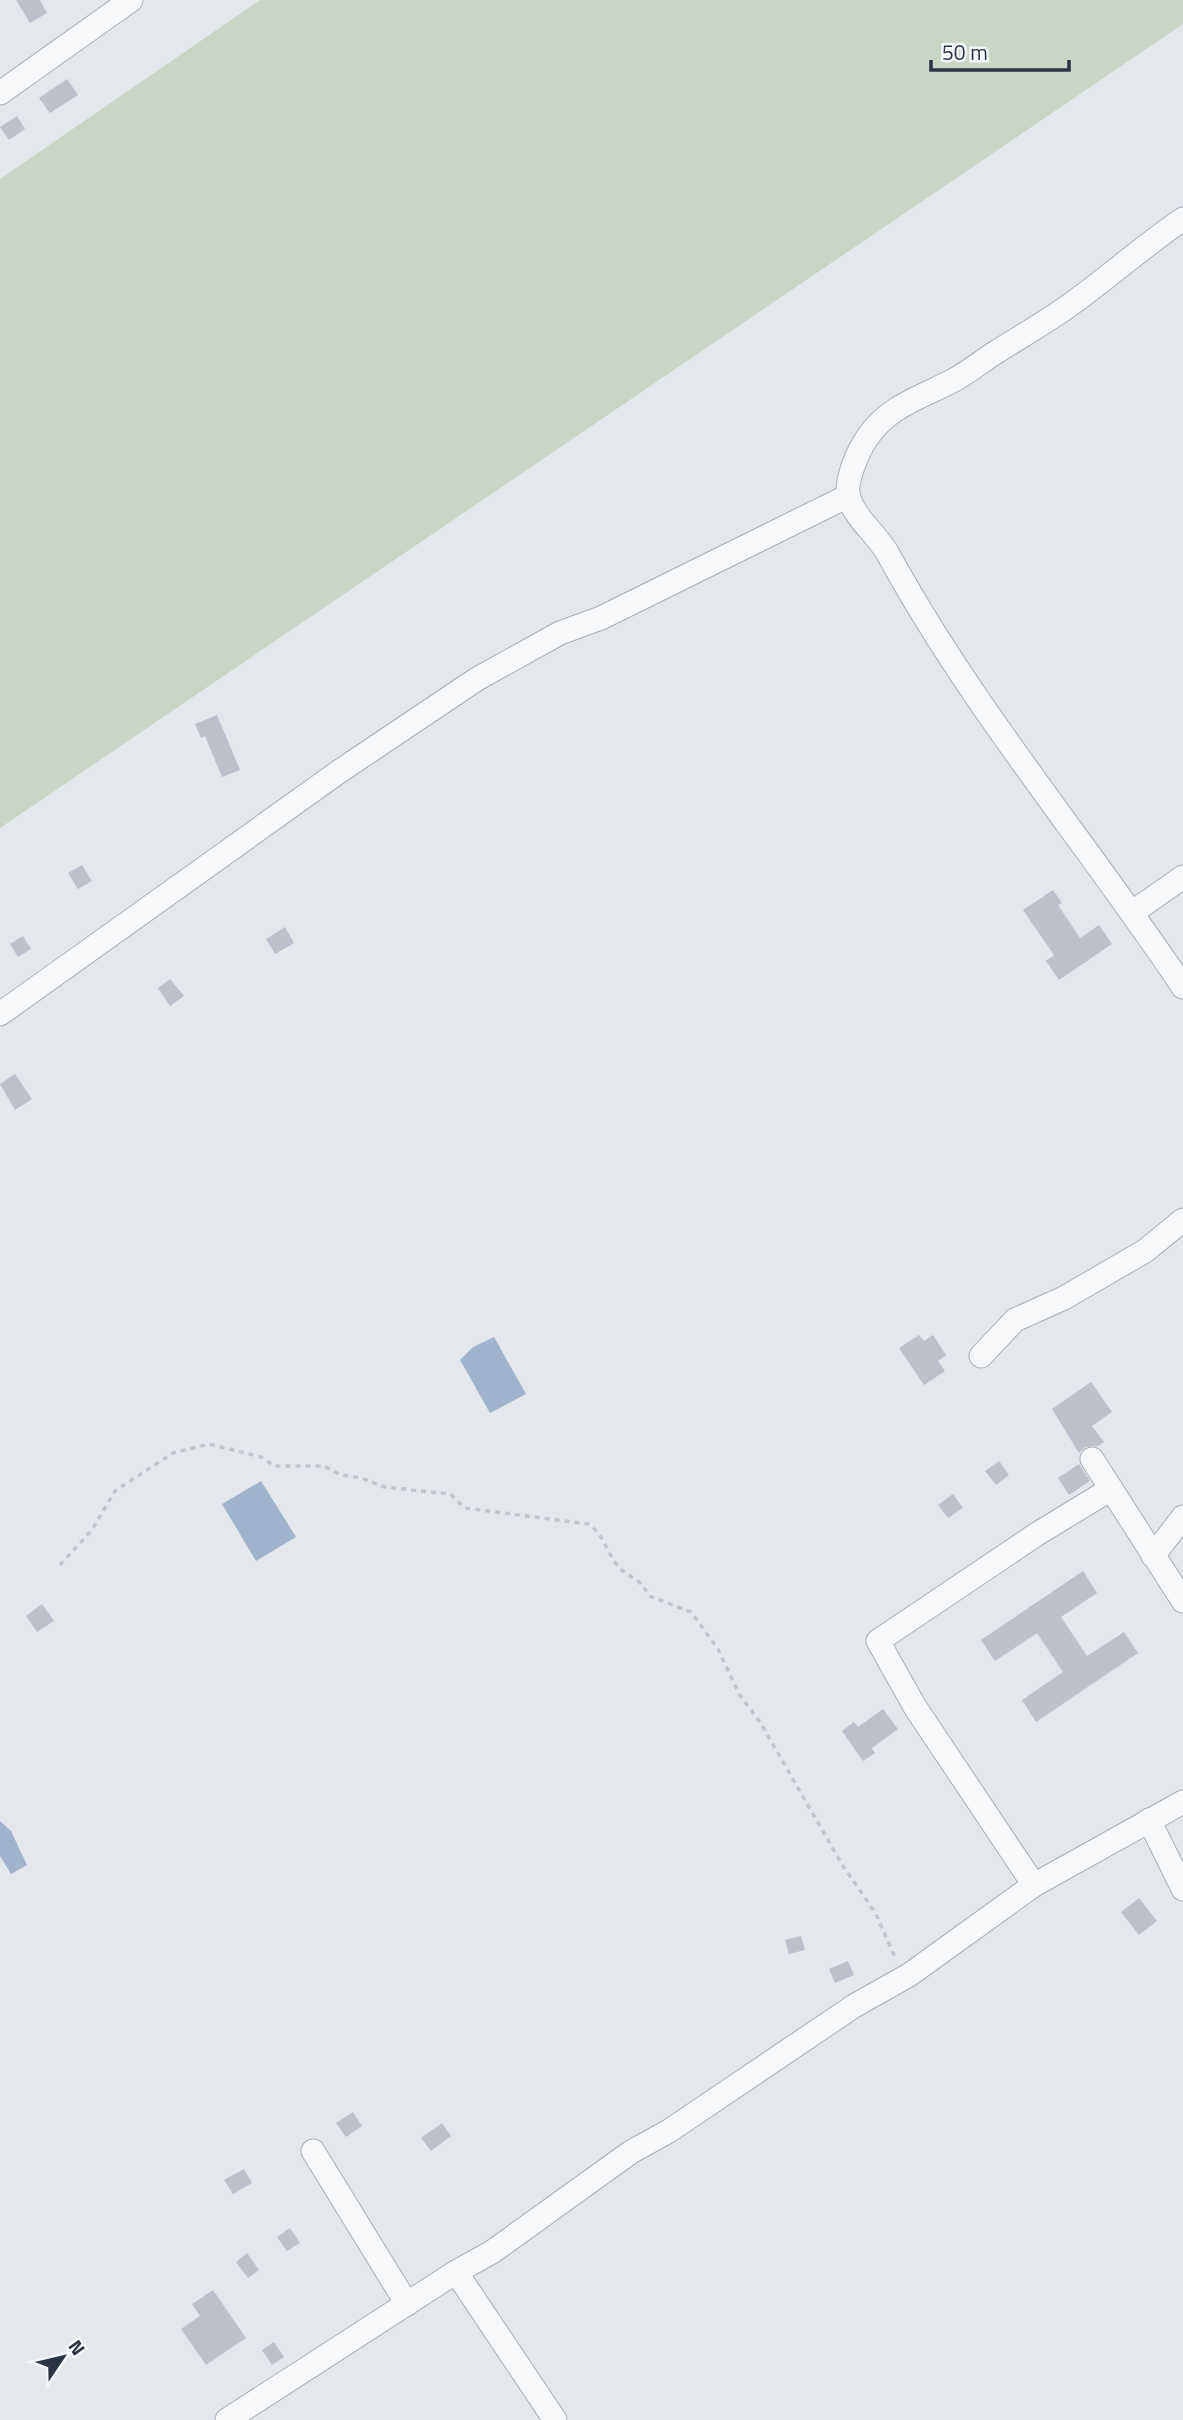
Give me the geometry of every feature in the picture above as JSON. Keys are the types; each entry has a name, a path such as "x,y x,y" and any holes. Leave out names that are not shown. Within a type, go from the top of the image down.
{"street":[{"path":"0,93 131,0"},
{"path":"1183,219 1131,255 1073,303 954,380 911,399 890,412 867,438 853,470 848,496 862,522 883,546 912,598 1018,760 1133,912 1183,987"},
{"path":"0,1014 340,771 477,679 559,633 601,618 848,496"},
{"path":"1133,912 1183,877"},
{"path":"981,1356 1015,1320 1064,1298 1145,1251 1183,1220"},
{"path":"1092,1458 1183,1601"},
{"path":"1034,1885 915,1707 878,1641 1037,1534 1111,1489"},
{"path":"1153,1556 1183,1517"},
{"path":"226,2420 456,2272 492,2252 631,2152 669,2131 853,2006 909,1975 1034,1885 1183,1802"},
{"path":"1149,1820 1183,1889"},
{"path":"313,2151 407,2304"},
{"path":"456,2272 555,2420"}],"path":[{"path":"60,1565 92,1530 115,1491 173,1453 209,1444 261,1457 274,1466 324,1466 341,1475 362,1478 384,1488 450,1494 465,1508 588,1524 601,1532 617,1566 643,1582 649,1595 691,1612 718,1649 739,1694 760,1722 843,1866 876,1914 892,1955 909,1975"}],"green space":[{"path":"260,0 1183,0 1183,24 0,828 0,179"}],"water":[{"path":"494,1337 526,1394 490,1413 460,1360 473,1347"},
{"path":"261,1481 296,1537 256,1561 222,1504"},
{"path":"0,1821 11,1831 27,1865 11,1874 0,1856"}],"building":[{"path":"16,0 40,0 47,13 30,23"},
{"path":"67,79 78,95 50,113 39,98"},
{"path":"17,116 25,129 9,140 0,127"},
{"path":"217,715 240,770 222,777 205,736 201,738 195,724"},
{"path":"82,865 92,881 78,889 68,873"},
{"path":"1053,890 1062,903 1058,905 1080,938 1099,925 1112,944 1059,980 1046,961 1054,955 1023,910"},
{"path":"285,927 294,943 275,954 266,939"},
{"path":"23,936 31,949 18,957 10,944"},
{"path":"170,979 184,996 170,1006 158,988"},
{"path":"15,1074 32,1099 15,1110 0,1084"},
{"path":"919,1335 924,1341 933,1335 946,1355 938,1361 945,1371 924,1385 899,1348"},
{"path":"1091,1382 1112,1412 1092,1426 1104,1442 1098,1446 1085,1447 1079,1453 1052,1409"},
{"path":"999,1461 1009,1475 996,1485 985,1471"},
{"path":"1079,1464 1090,1481 1069,1495 1058,1478"},
{"path":"953,1494 963,1508 948,1518 938,1505"},
{"path":"1083,1571 1097,1593 1061,1617 1087,1656 1124,1632 1138,1653 1036,1722 1022,1700 1063,1672 1037,1633 995,1661 981,1640"},
{"path":"42,1604 54,1621 37,1632 26,1616"},
{"path":"883,1709 898,1729 872,1748 875,1753 863,1761 842,1731 854,1722 858,1727"},
{"path":"1139,1898 1157,1921 1139,1935 1121,1912"},
{"path":"801,1936 805,1950 789,1954 785,1940"},
{"path":"848,1961 854,1975 835,1983 829,1969"},
{"path":"353,2112 362,2126 346,2137 336,2123"},
{"path":"442,2123 451,2136 431,2151 421,2138"},
{"path":"244,2169 252,2183 233,2194 224,2180"},
{"path":"290,2228 300,2243 287,2251 277,2237"},
{"path":"247,2253 259,2270 248,2278 236,2262"},
{"path":"213,2290 246,2338 206,2365 181,2329 200,2316 192,2304"},
{"path":"274,2342 284,2357 272,2365 262,2350"}]}
